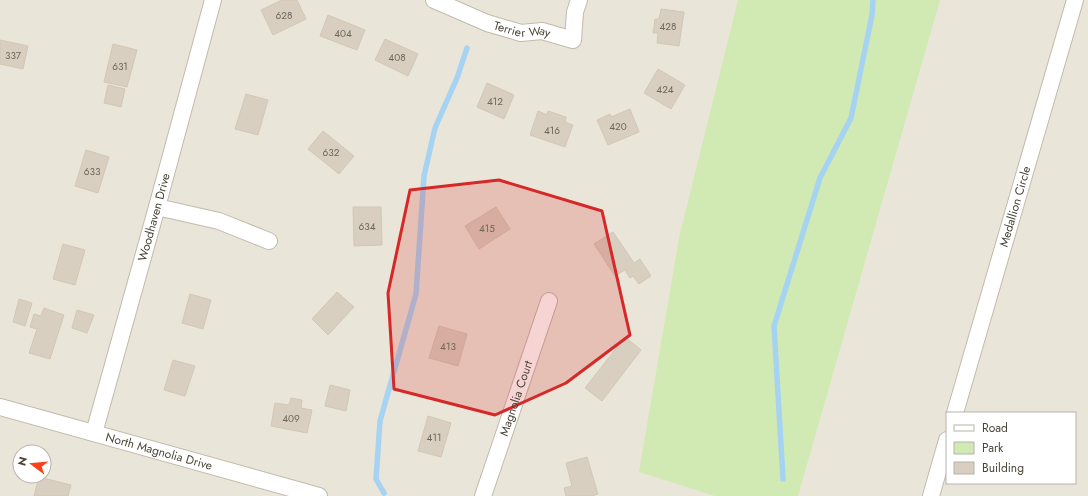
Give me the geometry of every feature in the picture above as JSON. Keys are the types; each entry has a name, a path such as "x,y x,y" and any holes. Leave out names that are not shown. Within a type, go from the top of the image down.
{"street":[{"name":"Woodhaven Drive","path":"94,433 213,0"},
{"name":"Terrier Way","path":"434,0 487,23 521,33 542,31 573,40 575,12 579,0"},
{"name":"Medallion Circle","path":"955,412 1075,0"},
{"path":"157,207 219,221 269,241"},
{"name":"Magnolia Court","path":"483,496 549,301"},
{"name":"North Magnolia Drive","path":"0,407 318,496"},
{"path":"931,496 946,444"}],"highlighted area":[{"path":"499,180 602,211 630,335 566,383 495,415 394,389 388,293 410,190"}],"shaded area":[{"path":"0,0 1088,0 1088,496 0,496"}],"green space":[{"path":"738,0 940,0 798,496 715,496 639,472 679,238"}],"building":[{"path":"282,0 297,0 306,19 273,35 261,10"},
{"path":"661,9 684,12 679,46 657,43 658,33 653,33 655,19 659,19"},
{"path":"328,15 365,30 357,50 320,36"},
{"path":"385,39 418,54 408,76 375,60"},
{"path":"0,40 28,46 23,69 0,64"},
{"path":"113,44 137,50 127,87 104,82"},
{"path":"658,69 685,85 671,109 644,93"},
{"path":"487,83 514,95 504,119 477,107"},
{"path":"108,85 125,89 121,107 104,103"},
{"path":"246,94 268,100 258,135 235,129"},
{"path":"630,109 639,132 608,145 597,120 610,114 611,117"},
{"path":"538,111 547,115 548,111 566,117 565,122 573,125 565,147 530,135"},
{"path":"323,131 354,156 339,174 308,149"},
{"path":"86,150 109,157 98,193 75,186"},
{"path":"353,207 381,207 382,245 354,246"},
{"path":"496,207 510,229 479,249 465,226"},
{"path":"613,232 634,263 640,259 651,276 639,284 633,276 630,278 625,270 615,276 594,244"},
{"path":"63,244 85,250 75,285 53,279"},
{"path":"337,292 354,307 328,335 312,319"},
{"path":"190,294 211,300 203,329 182,323"},
{"path":"19,299 32,303 25,326 13,322"},
{"path":"44,308 64,315 50,359 29,353 37,329 30,327 34,314 41,316"},
{"path":"77,310 94,315 87,333 72,328"},
{"path":"439,326 467,334 458,366 429,358"},
{"path":"625,337 641,350 602,401 585,388"},
{"path":"173,360 195,366 185,396 164,390"},
{"path":"330,385 350,390 346,411 325,406"},
{"path":"291,398 302,400 301,408 312,410 307,433 271,426 275,403 289,405"},
{"path":"428,416 451,423 441,457 418,451"},
{"path":"587,457 598,494 592,496 566,496 564,488 572,486 566,463"},
{"path":"52,480 71,485 68,496 34,496 37,484 52,484"}],"waterway":[{"path":"783,479 774,326 820,178 851,118 872,15 873,0"},
{"path":"384,493 376,479 380,421 416,294 424,176 435,128 457,78 467,48"}]}
